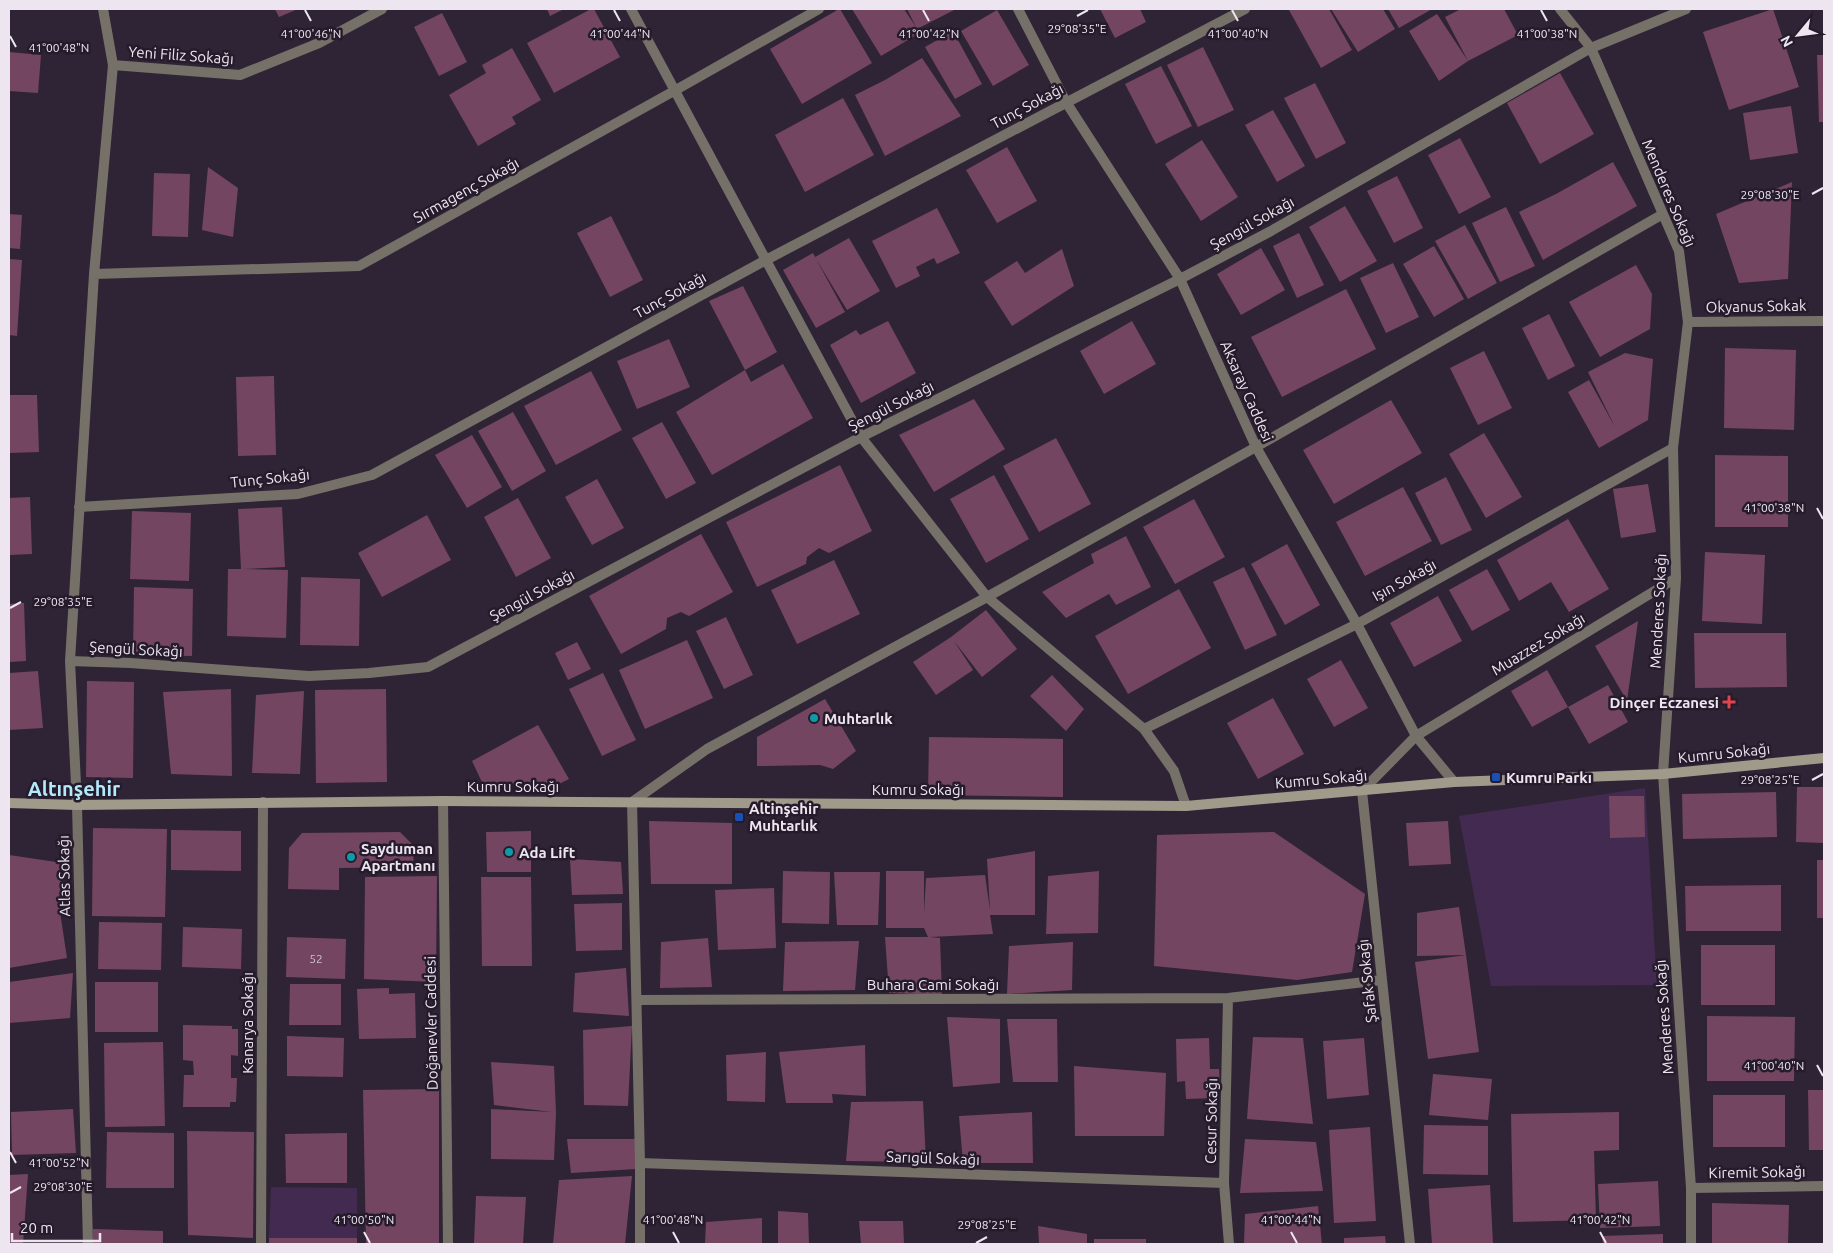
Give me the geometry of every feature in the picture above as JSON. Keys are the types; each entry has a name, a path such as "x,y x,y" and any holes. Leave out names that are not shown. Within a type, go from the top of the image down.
{"street":[{"name":"Atlas Sokağı","path":"88,1244 77,805 70,661 94,274 113,65 104,9"},
{"name":"Yeni Filiz Sokağı","path":"113,65 240,74 320,43 382,9"},
{"path":"631,9 861,437 987,597 1144,729 1174,771 1186,806"},
{"name":"Sırmagenç Sokağı","path":"94,274 359,266 818,9"},
{"name":"Aksaray Caddesi","path":"1018,9 1066,102 1180,280 1256,447 1357,624 1416,736 1454,782"},
{"name":"Tunç Sokağı","path":"79,506 298,494 372,474 766,260 1245,9"},
{"name":"Menderes Sokağı","path":"1560,9 1591,48 1679,251 1688,322 1673,448 1676,578 1663,774 1691,1188 1691,1244"},
{"name":"Şengül Sokağı","path":"70,661 130,662 308,676 370,673 428,667 861,437 1180,280 1272,231 1591,48 1686,9"},
{"path":"640,1244 632,802 707,749 987,597 1256,447 1663,214"},
{"name":"Okyanus Sokak","path":"1688,322 1824,320"},
{"name":"Işın Sokağı","path":"1144,729 1357,624 1673,448"},
{"name":"Muazzez Sokağı","path":"1416,736 1676,578"},
{"path":"1362,791 1416,736"},
{"name":"Kumru Sokağı","path":"9,803 77,805 444,801 1186,806 1454,782 1663,774 1824,758"},
{"name":"Şafak Sokağı","path":"1362,791 1410,1244"},
{"name":"Doğanevler Caddesi","path":"444,801 448,1244"},
{"name":"Kanarya Sokağı","path":"261,1244 263,802"},
{"name":"Buhara Cami Sokağı","path":"637,1000 1228,998 1382,980"},
{"name":"Cesur Sokağı","path":"1228,998 1224,1183 1229,1244"},
{"name":"Sarıgül Sokağı","path":"640,1163 1224,1183"},
{"name":"Kiremit Sokağı","path":"1691,1188 1824,1186"}],"shaded area":[{"path":"1645,788 1657,985 1491,986 1459,816"},
{"path":"271,1187 357,1188 357,1238 269,1238"}],"building":[{"path":"275,9 298,9 279,17"},
{"path":"547,9 564,9 550,16"},
{"path":"594,9 620,57 554,93 527,43"},
{"path":"839,9 872,63 802,104 770,49"},
{"path":"852,9 904,9 916,27 907,9 956,9 917,29 918,34 881,56"},
{"path":"1100,9 1140,9 1146,22 1115,38"},
{"path":"1329,9 1352,50 1321,68 1289,10"},
{"path":"1331,9 1383,9 1395,29 1358,52"},
{"path":"1388,9 1432,9 1399,28"},
{"path":"1461,9 1504,9 1518,35 1468,61 1445,17"},
{"path":"1773,9 1799,87 1729,110 1703,32"},
{"path":"997,10 1029,65 993,86 961,31"},
{"path":"442,13 467,62 439,76 414,27"},
{"path":"1437,14 1468,61 1439,81 1409,31"},
{"path":"953,31 982,84 955,99 925,47"},
{"path":"1203,47 1234,110 1198,127 1167,65"},
{"path":"512,48 541,100 512,117 516,124 478,146 449,95 486,73 482,65"},
{"path":"9,52 41,55 38,93 9,91"},
{"path":"1817,55 1824,55 1824,122 1819,122"},
{"path":"922,58 961,116 885,156 855,95"},
{"path":"1161,66 1192,126 1156,144 1125,84"},
{"path":"1560,73 1594,134 1540,164 1507,103"},
{"path":"1315,83 1346,143 1316,159 1284,98"},
{"path":"843,98 874,155 805,192 775,135"},
{"path":"1791,106 1798,153 1750,160 1743,113"},
{"path":"1273,110 1305,166 1277,182 1245,125"},
{"path":"1460,138 1491,197 1459,214 1428,155"},
{"path":"1202,140 1238,197 1201,221 1165,164"},
{"path":"1007,147 1037,201 997,223 966,170"},
{"path":"1613,162 1637,206 1543,260 1519,212"},
{"path":"208,167 238,188 233,237 202,230"},
{"path":"154,173 190,174 188,237 152,236"},
{"path":"1397,176 1423,228 1394,243 1367,191"},
{"path":"1792,182 1788,279 1739,283 1716,214"},
{"path":"1345,206 1377,261 1340,282 1309,227"},
{"path":"1506,207 1535,266 1500,282 1472,223"},
{"path":"937,208 960,253 937,264 934,258 916,267 920,276 896,288 872,241"},
{"path":"9,214 22,215 20,249 9,248"},
{"path":"611,216 643,280 610,297 577,233"},
{"path":"1465,225 1497,283 1468,299 1435,241"},
{"path":"1299,233 1324,285 1297,298 1273,246"},
{"path":"849,238 880,291 847,310 816,259 845,312 816,328 783,270 813,253 815,257"},
{"path":"1434,246 1464,299 1434,317 1403,264"},
{"path":"1261,248 1285,290 1241,315 1217,274"},
{"path":"1062,249 1074,286 1012,326 984,282 1017,261 1025,273"},
{"path":"9,259 22,260 17,336 9,335"},
{"path":"1393,263 1419,317 1386,333 1360,278"},
{"path":"1636,265 1652,294 1650,329 1600,357 1569,302"},
{"path":"743,286 777,352 745,370 709,301"},
{"path":"1346,289 1376,349 1282,397 1251,337"},
{"path":"1549,314 1575,366 1548,380 1522,328"},
{"path":"888,321 916,373 861,403 830,345 856,330 860,335"},
{"path":"1132,321 1156,364 1104,394 1080,351"},
{"path":"669,339 690,387 637,409 617,361"},
{"path":"1725,348 1796,350 1794,430 1724,428"},
{"path":"1484,351 1512,408 1478,425 1450,368"},
{"path":"1625,353 1653,359 1648,420 1599,448 1568,392 1589,380 1615,427 1588,372"},
{"path":"783,364 813,418 712,475 676,412 745,370 751,382"},
{"path":"591,371 622,430 556,465 524,406"},
{"path":"274,376 276,455 238,456 236,377"},
{"path":"9,395 37,395 39,452 9,453"},
{"path":"974,399 1005,449 934,492 899,435"},
{"path":"1391,400 1422,453 1334,504 1303,450"},
{"path":"513,412 546,471 512,491 478,431"},
{"path":"662,422 696,483 666,499 632,438"},
{"path":"1484,433 1522,497 1486,518 1449,454"},
{"path":"472,435 502,487 467,508 435,455"},
{"path":"1056,438 1091,504 1039,532 1003,466"},
{"path":"1715,455 1788,456 1788,527 1715,527"},
{"path":"840,465 872,531 829,553 819,548 807,557 806,564 757,587 726,522"},
{"path":"994,475 1029,539 986,563 950,499"},
{"path":"1446,477 1472,530 1441,545 1415,493"},
{"path":"597,479 624,528 592,545 565,497"},
{"path":"1648,484 1656,532 1621,538 1613,489"},
{"path":"1403,487 1432,541 1365,576 1336,522"},
{"path":"30,497 32,554 9,555 9,498"},
{"path":"518,498 551,558 516,577 484,517"},
{"path":"1194,499 1225,557 1175,584 1143,527"},
{"path":"282,507 285,567 243,569 288,570 286,638 227,636 228,569 241,569 238,509"},
{"path":"132,511 191,513 189,581 130,579"},
{"path":"427,515 451,560 382,597 358,553"},
{"path":"1568,519 1609,589 1569,612 1551,582 1519,601 1497,560"},
{"path":"701,534 733,592 689,616 681,612 667,618 666,629 621,654 589,596"},
{"path":"1126,536 1151,587 1116,605 1109,594 1066,618 1042,592 1094,563 1091,554"},
{"path":"1287,544 1320,605 1285,625 1251,564"},
{"path":"1705,552 1765,555 1762,624 1702,621"},
{"path":"834,560 860,614 797,644 771,590"},
{"path":"1244,567 1277,635 1245,650 1213,582"},
{"path":"1487,569 1510,610 1472,631 1449,590"},
{"path":"301,577 360,579 359,646 300,645"},
{"path":"134,587 193,589 192,656 133,655"},
{"path":"1179,589 1211,648 1128,694 1095,636"},
{"path":"1438,596 1462,641 1414,667 1390,623"},
{"path":"24,603 26,661 9,662 9,604"},
{"path":"986,610 1017,649 982,677 954,641 973,670 936,695 913,662 951,637"},
{"path":"726,617 753,675 724,689 696,631"},
{"path":"1638,621 1627,701 1595,646"},
{"path":"1694,633 1786,633 1787,687 1695,688"},
{"path":"687,640 713,698 645,729 619,670"},
{"path":"577,642 591,669 568,680 555,653"},
{"path":"1341,660 1368,708 1334,727 1307,679"},
{"path":"1547,670 1568,707 1532,727 1511,691"},
{"path":"38,671 43,728 9,730 9,673"},
{"path":"603,673 636,740 602,756 569,689"},
{"path":"1052,675 1084,709 1066,731 1030,696"},
{"path":"87,681 134,682 133,778 86,777"},
{"path":"1608,685 1628,722 1589,744 1568,707"},
{"path":"231,689 232,776 171,774 163,692"},
{"path":"386,689 387,782 316,783 315,690"},
{"path":"304,691 300,774 252,773 256,695"},
{"path":"1273,698 1304,754 1258,779 1227,723"},
{"name":"Muhtarlık","path":"825,699 856,751 833,769 820,765 757,766 757,737"},
{"path":"538,725 569,779 557,785 554,780 539,786 536,781 518,789 515,783 503,789 501,785 487,793 472,761"},
{"path":"929,737 1063,739 1063,797 928,795"},
{"path":"1797,787 1824,787 1824,843 1796,842"},
{"path":"1776,792 1777,837 1683,839 1682,794"},
{"path":"1609,796 1644,796 1645,837 1610,838"},
{"path":"649,821 732,823 732,884 651,884"},
{"path":"1448,821 1451,864 1409,866 1406,823"},
{"path":"93,828 167,829 165,917 92,916"},
{"path":"171,830 241,831 241,871 171,870"},
{"name":"Ada Lift","path":"531,831 531,872 487,872 486,832"},
{"name":"Sayduman Apartmanı","path":"400,832 414,846 413,867 339,868 339,890 288,889 289,848 302,833"},
{"path":"1274,832 1365,894 1352,972 1297,980 1154,966 1157,835"},
{"path":"1035,851 1035,915 990,915 993,934 930,937 940,938 942,995 889,993 885,937 928,937 924,928 886,928 886,871 924,871 924,913 926,878 985,875 990,910 987,859"},
{"path":"9,855 63,863 60,912 67,958 9,968"},
{"path":"570,859 621,862 623,894 572,895"},
{"path":"1817,860 1824,860 1824,918 1817,918"},
{"path":"783,871 830,872 829,924 782,923"},
{"path":"1099,871 1098,933 1046,934 1048,876"},
{"path":"834,872 880,872 878,925 837,925"},
{"path":"437,876 436,982 364,979 365,877"},
{"path":"481,877 531,877 532,966 482,966"},
{"path":"1781,885 1781,931 1686,931 1685,886"},
{"path":"774,888 776,948 718,950 715,890"},
{"path":"622,903 622,950 576,951 574,904"},
{"path":"1459,907 1466,955 1417,956 1417,913"},
{"path":"99,922 162,923 161,970 98,969"},
{"path":"183,927 242,929 241,969 182,967"},
{"path":"287,937 346,939 345,979 286,977"},
{"path":"708,938 712,987 660,988 661,942"},
{"path":"859,941 855,990 783,991 785,942"},
{"path":"1073,942 1072,990 1007,994 1009,946"},
{"path":"1701,945 1775,945 1775,1005 1701,1005"},
{"path":"1466,955 1479,1052 1428,1059 1415,962"},
{"path":"626,968 629,1016 573,1012 575,973"},
{"path":"73,973 70,1018 9,1023 9,982"},
{"path":"95,982 158,982 158,1032 95,1032"},
{"path":"290,984 341,984 341,1025 289,1025"},
{"path":"389,988 389,994 415,993 416,1038 359,1039 357,989"},
{"path":"1707,1016 1795,1017 1794,1081 1707,1081"},
{"path":"947,1017 1000,1019 1000,1083 953,1087"},
{"path":"1007,1019 1057,1019 1058,1082 1013,1082"},
{"path":"183,1025 232,1026 232,1029 238,1029 238,1056 231,1055 231,1078 237,1078 236,1102 230,1102 230,1107 183,1107 184,1075 194,1075 193,1061 183,1060"},
{"path":"632,1026 628,1106 584,1105 583,1030"},
{"path":"287,1036 344,1038 343,1077 287,1076"},
{"path":"1253,1037 1303,1038 1313,1124 1247,1119"},
{"path":"1209,1038 1210,1069 1219,1069 1220,1086 1215,1086 1215,1098 1186,1099 1185,1081 1177,1082 1176,1039"},
{"path":"1364,1038 1369,1095 1327,1099 1323,1041"},
{"path":"163,1042 165,1126 105,1127 104,1043"},
{"path":"865,1045 866,1096 832,1094 833,1103 786,1103 779,1052"},
{"path":"766,1052 765,1102 727,1101 726,1055"},
{"path":"491,1062 554,1066 556,1113 554,1160 491,1159 491,1109 552,1112 494,1105"},
{"path":"1074,1066 1166,1073 1164,1136 1075,1136"},
{"path":"1433,1074 1492,1079 1488,1120 1429,1115"},
{"path":"439,1089 439,1244 366,1244 363,1090"},
{"path":"1808,1090 1824,1090 1824,1150 1809,1150"},
{"path":"1713,1095 1785,1095 1785,1147 1713,1147"},
{"path":"923,1101 926,1162 846,1161 851,1102"},
{"path":"73,1109 76,1153 12,1155 11,1112"},
{"path":"1032,1112 1033,1163 963,1163 959,1116"},
{"path":"1619,1112 1619,1150 1594,1151 1596,1220 1513,1222 1511,1114"},
{"path":"1424,1125 1488,1126 1488,1175 1423,1174"},
{"path":"1370,1127 1376,1221 1334,1223 1329,1130"},
{"path":"187,1131 254,1132 253,1238 188,1235"},
{"path":"107,1132 174,1133 174,1188 106,1188"},
{"path":"347,1133 347,1183 286,1183 285,1134"},
{"path":"567,1139 637,1139 636,1169 571,1173"},
{"path":"1245,1139 1316,1142 1323,1191 1240,1193"},
{"path":"28,1174 23,1244 9,1244 9,1175"},
{"path":"632,1176 625,1244 553,1244 559,1180"},
{"path":"1658,1181 1660,1226 1600,1228 1598,1184"},
{"path":"1490,1185 1493,1244 1432,1244 1428,1189"},
{"path":"476,1196 526,1197 523,1244 474,1244"},
{"path":"1712,1203 1789,1205 1788,1244 1712,1244"},
{"path":"1318,1206 1322,1244 1244,1244 1245,1214"},
{"path":"778,1211 808,1213 809,1244 778,1244"},
{"path":"762,1218 762,1244 705,1244 706,1222"},
{"path":"859,1221 903,1221 904,1244 861,1244"},
{"path":"1038,1226 1087,1234 1087,1244 1039,1244"},
{"path":"93,1229 163,1231 163,1244 93,1244"},
{"path":"1663,1234 1663,1244 1603,1244 1602,1236"},
{"path":"1385,1236 1386,1244 1344,1244 1344,1238"},
{"path":"269,1238 357,1238 357,1244 269,1244"},
{"path":"1094,1239 1146,1239 1146,1244 1094,1244"}],"place":[{"name":"Dinçer Eczanesi","path":"1729,702"},
{"name":"Muhtarlık","path":"814,718"},
{"name":"Kumru Parkı","path":"1496,777"},
{"name":"Altinşehir Muhtarlık","path":"739,817"},
{"name":"Ada Lift","path":"509,852"},
{"name":"Sayduman Apartmanı","path":"351,857"}],"district":[{"name":"Altınşehir","path":"74,788"}]}
